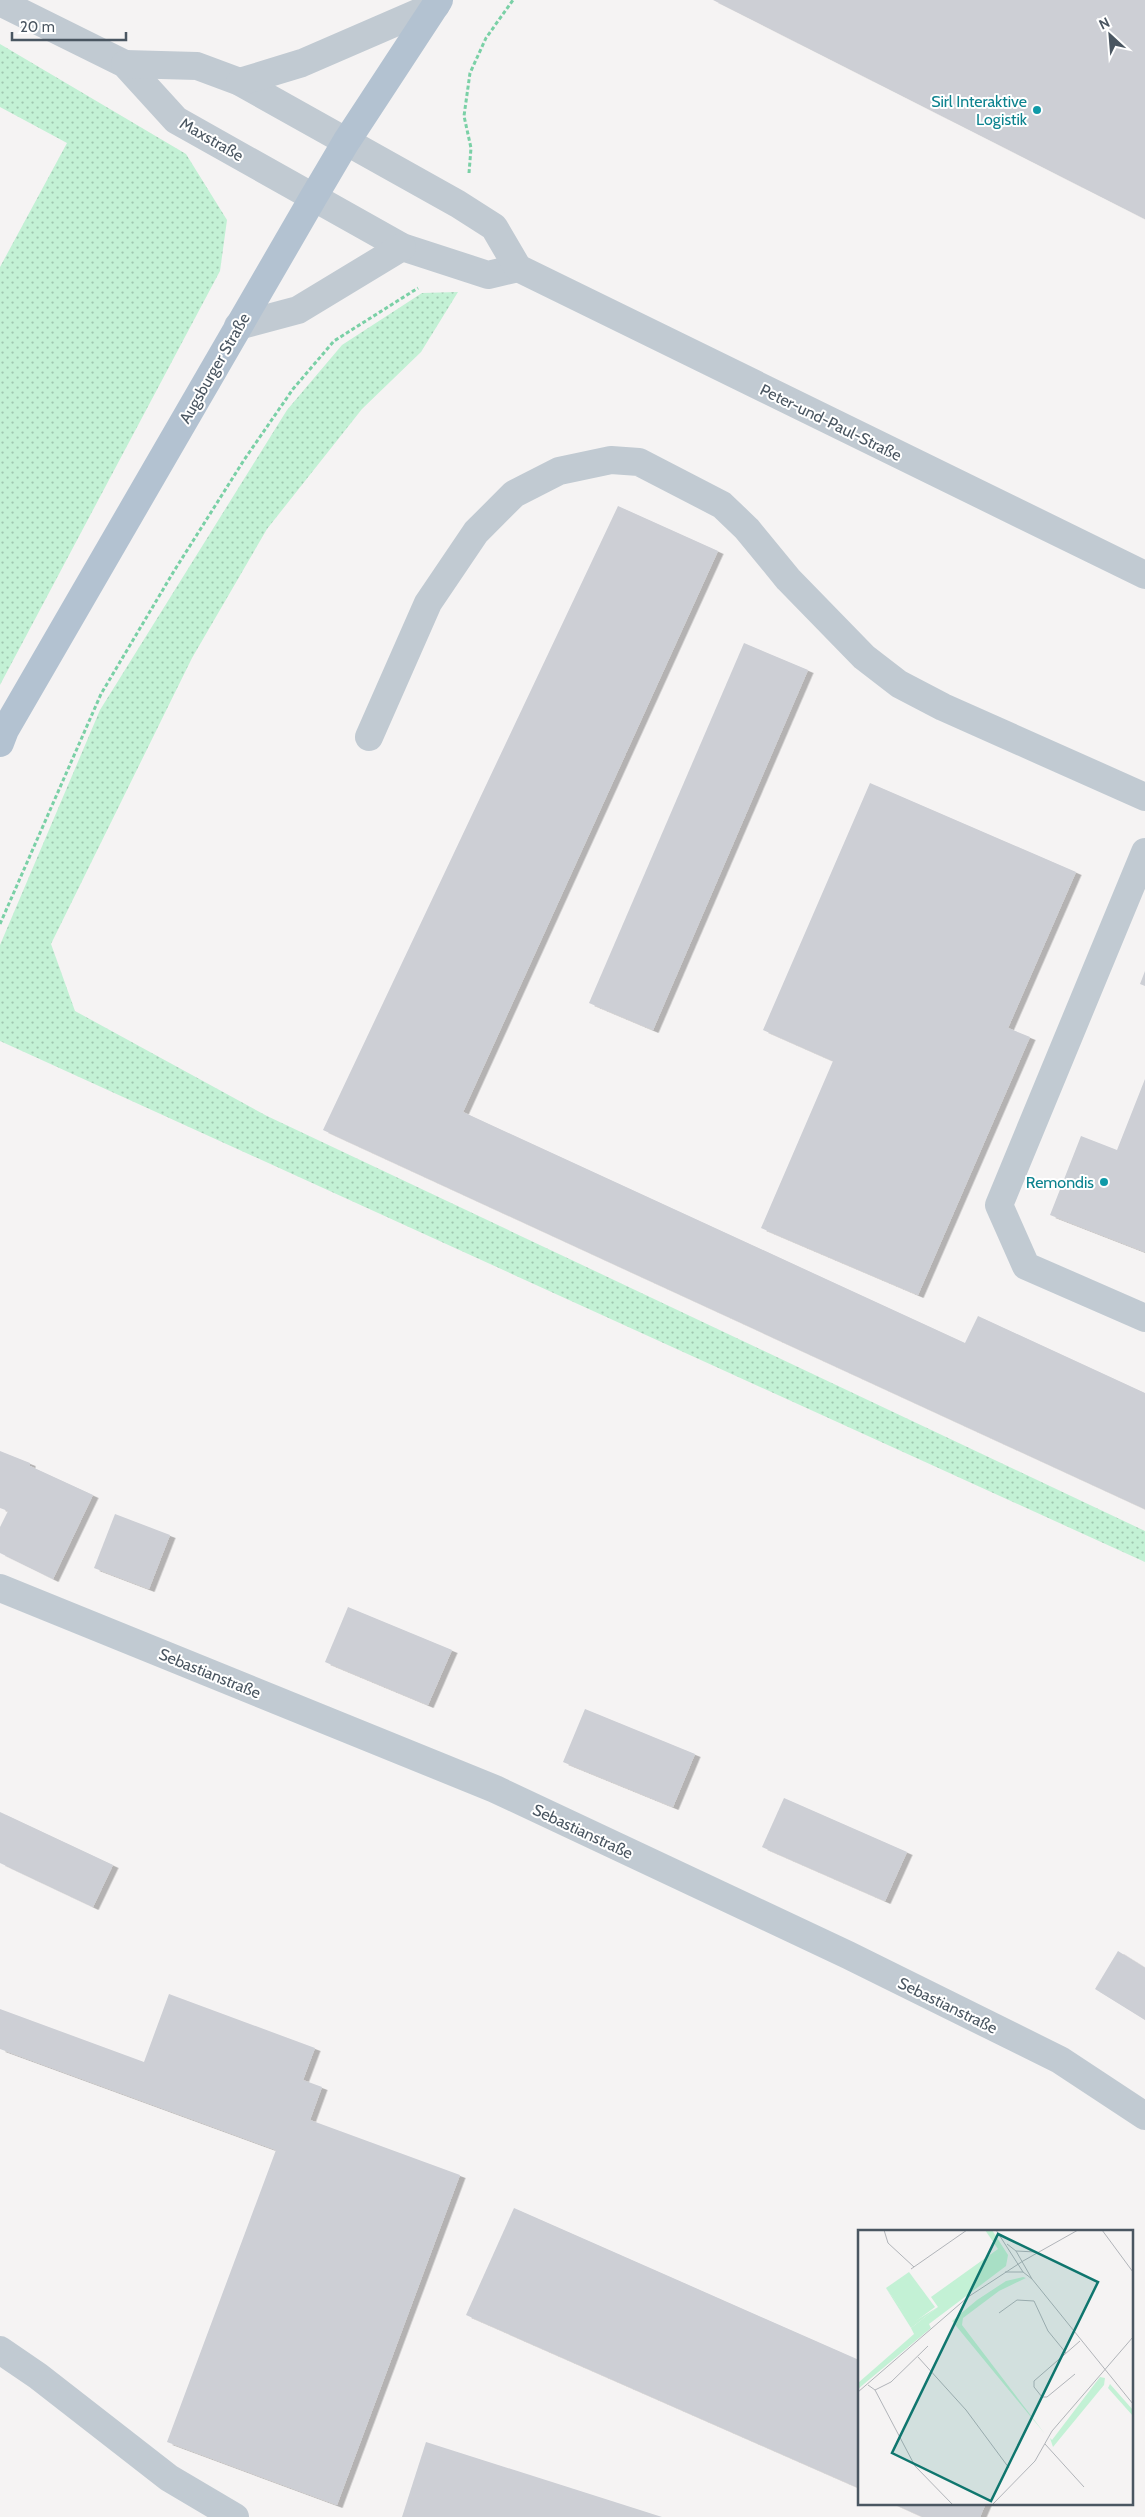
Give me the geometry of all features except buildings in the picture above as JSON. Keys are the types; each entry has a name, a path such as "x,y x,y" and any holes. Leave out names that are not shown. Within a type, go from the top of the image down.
{"main road":[{"name":"Augsburger Straße","path":"0,743 5,730 346,142 438,3"}],"street":[{"name":"Maxstraße","path":"0,2 125,64 176,120 313,198"},
{"path":"240,82 302,63 438,3"},
{"name":"Maxstraße","path":"125,64 196,66 240,82 346,142"},
{"path":"313,198 402,247 433,258 488,275 518,268 494,227 458,204 346,142"},
{"path":"238,326 298,310 402,247"},
{"name":"Peter-und-Paul-Straße","path":"518,268 1145,575"},
{"path":"368,737 428,603 476,532 514,494 559,471 611,460 639,462 722,505 747,529 788,579 864,657 899,684 943,707 1145,797"},
{"path":"1145,852 999,1205 1026,1266 1145,1318"},
{"name":"Sebastianstraße","path":"0,1588 495,1789 848,1955 1060,2060 1145,2116"},
{"path":"0,2350 38,2376 169,2478 235,2517"}],"path":[{"path":"458,204 468,184 471,148 464,116 470,73 486,38 514,0"},
{"path":"0,924 101,694 174,571 244,460 293,389 334,341 417,289 433,258"}],"green space":[{"path":"0,44 186,154 227,220 220,271 0,685 0,267 67,143 0,107"},
{"path":"458,292 421,352 362,409 267,529 192,658 51,944 75,1011 267,1116 1145,1531 1145,1562 0,1041 0,945 100,710 287,410 342,345 422,293"}],"place":[{"name":"Sirl Interaktive Logistik","path":"1037,110"},
{"name":"Remondis","path":"1104,1182"}]}
